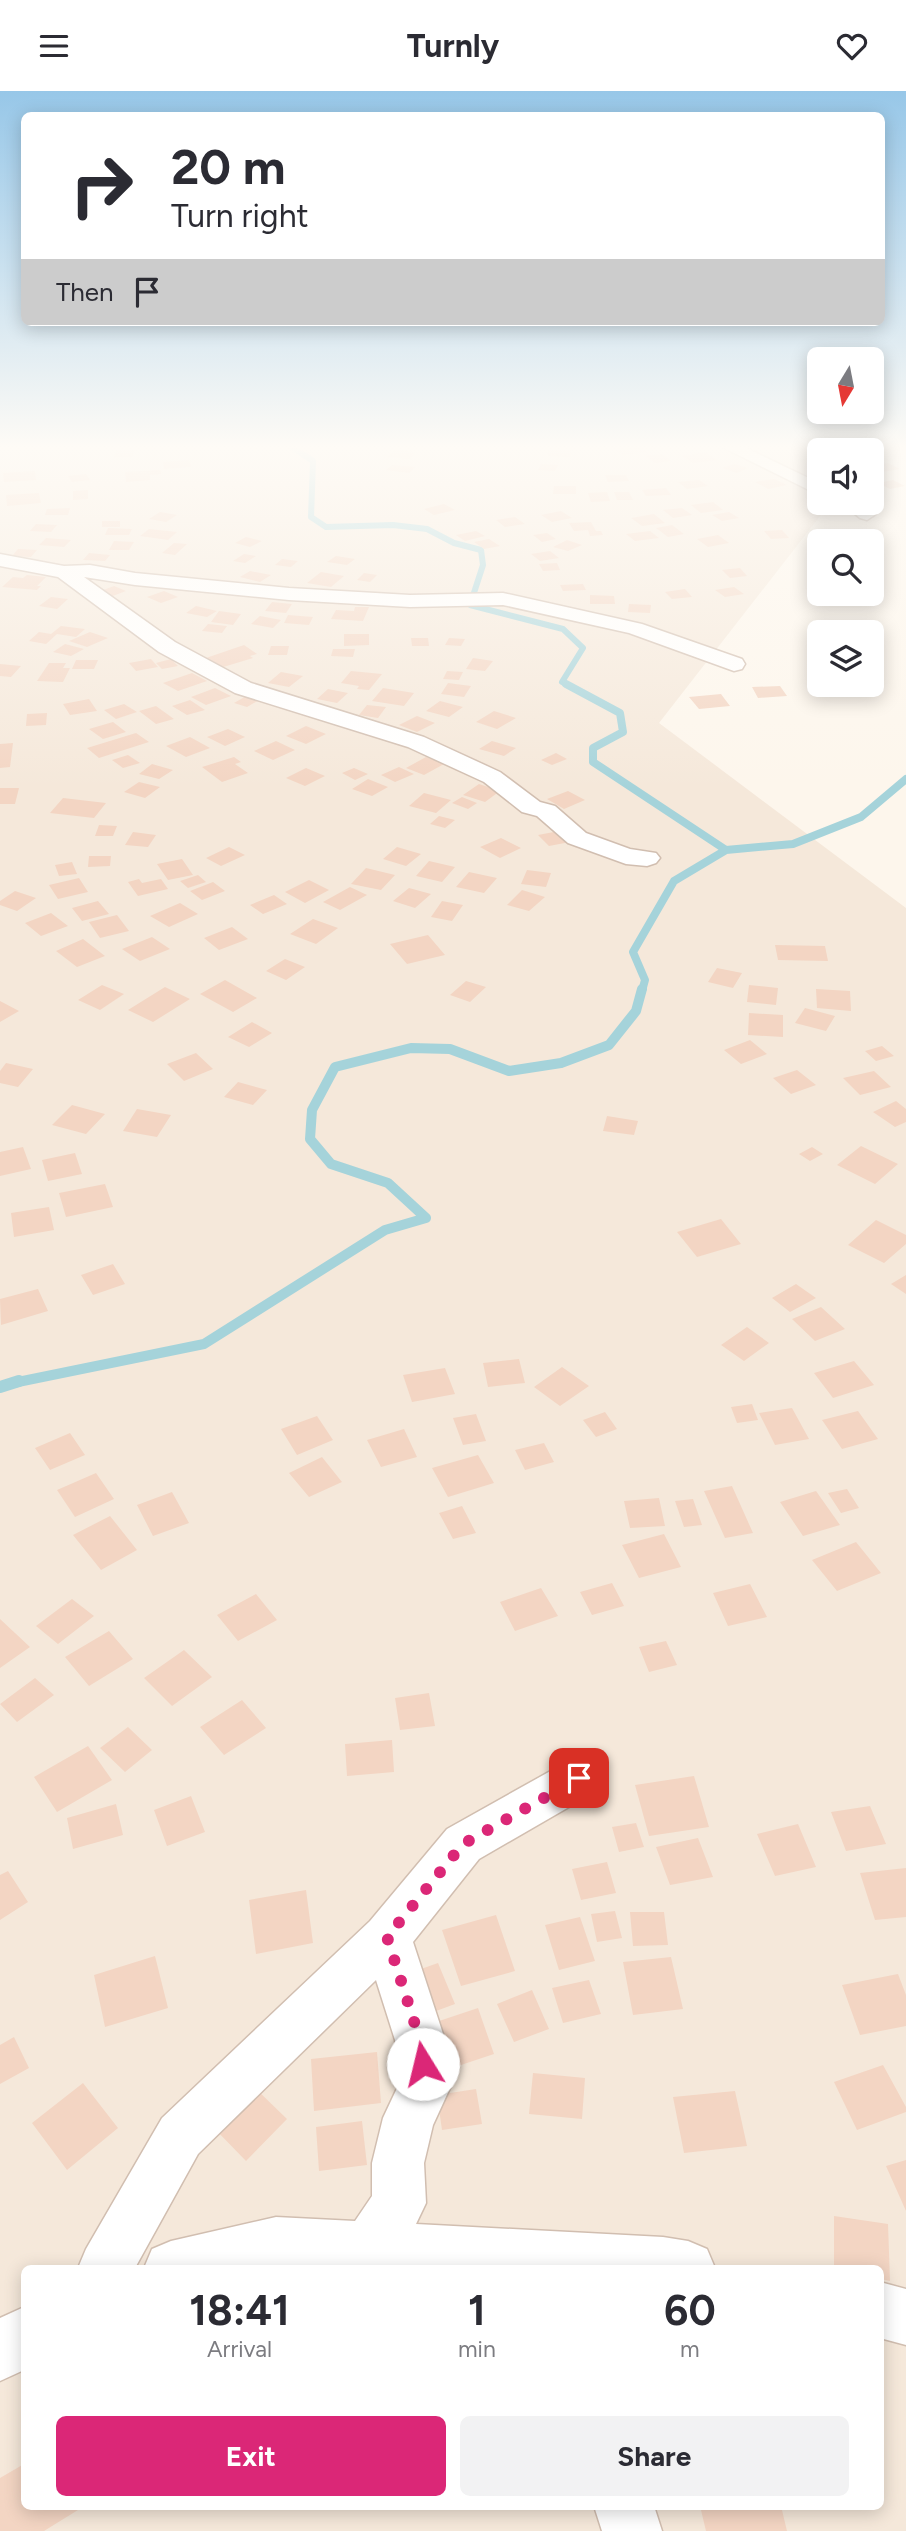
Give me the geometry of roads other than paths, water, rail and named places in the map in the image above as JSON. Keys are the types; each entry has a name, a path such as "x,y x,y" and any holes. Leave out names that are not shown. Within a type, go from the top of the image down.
{"street":[{"path":"5,561 64,572 90,571 135,579 325,596 410,601 503,600 635,628 734,664"},
{"path":"64,572 167,647 243,688 416,742 492,777 531,807 547,811 578,838 626,856 647,858"},
{"path":"107,2265 180,2136 387,1937 463,1844 579,1778"},
{"path":"368,2250 399,2203 398,2163 409,2118 425,2088 420,2040 387,1937"},
{"path":"184,2265 276,2244 541,2263 669,2265"},
{"path":"884,2311 906,2317"},
{"path":"0,2353 21,2337"},
{"path":"625,2510 632,2531"}],"waterway":[{"path":"482,561 470,605 563,629 583,648 562,682 569,686"},
{"path":"566,684 620,713 623,732 593,748 593,762 726,850"},
{"path":"726,850 793,844 861,817 906,779"},
{"path":"642,991 645,980 633,952 674,881 726,850"},
{"path":"13,1383 204,1344 385,1230 426,1218 388,1183 331,1164 310,1139 312,1110 335,1067 411,1048 450,1049 509,1071 561,1063 609,1045 636,1011 642,989"},
{"path":"0,1387 19,1381"}]}
